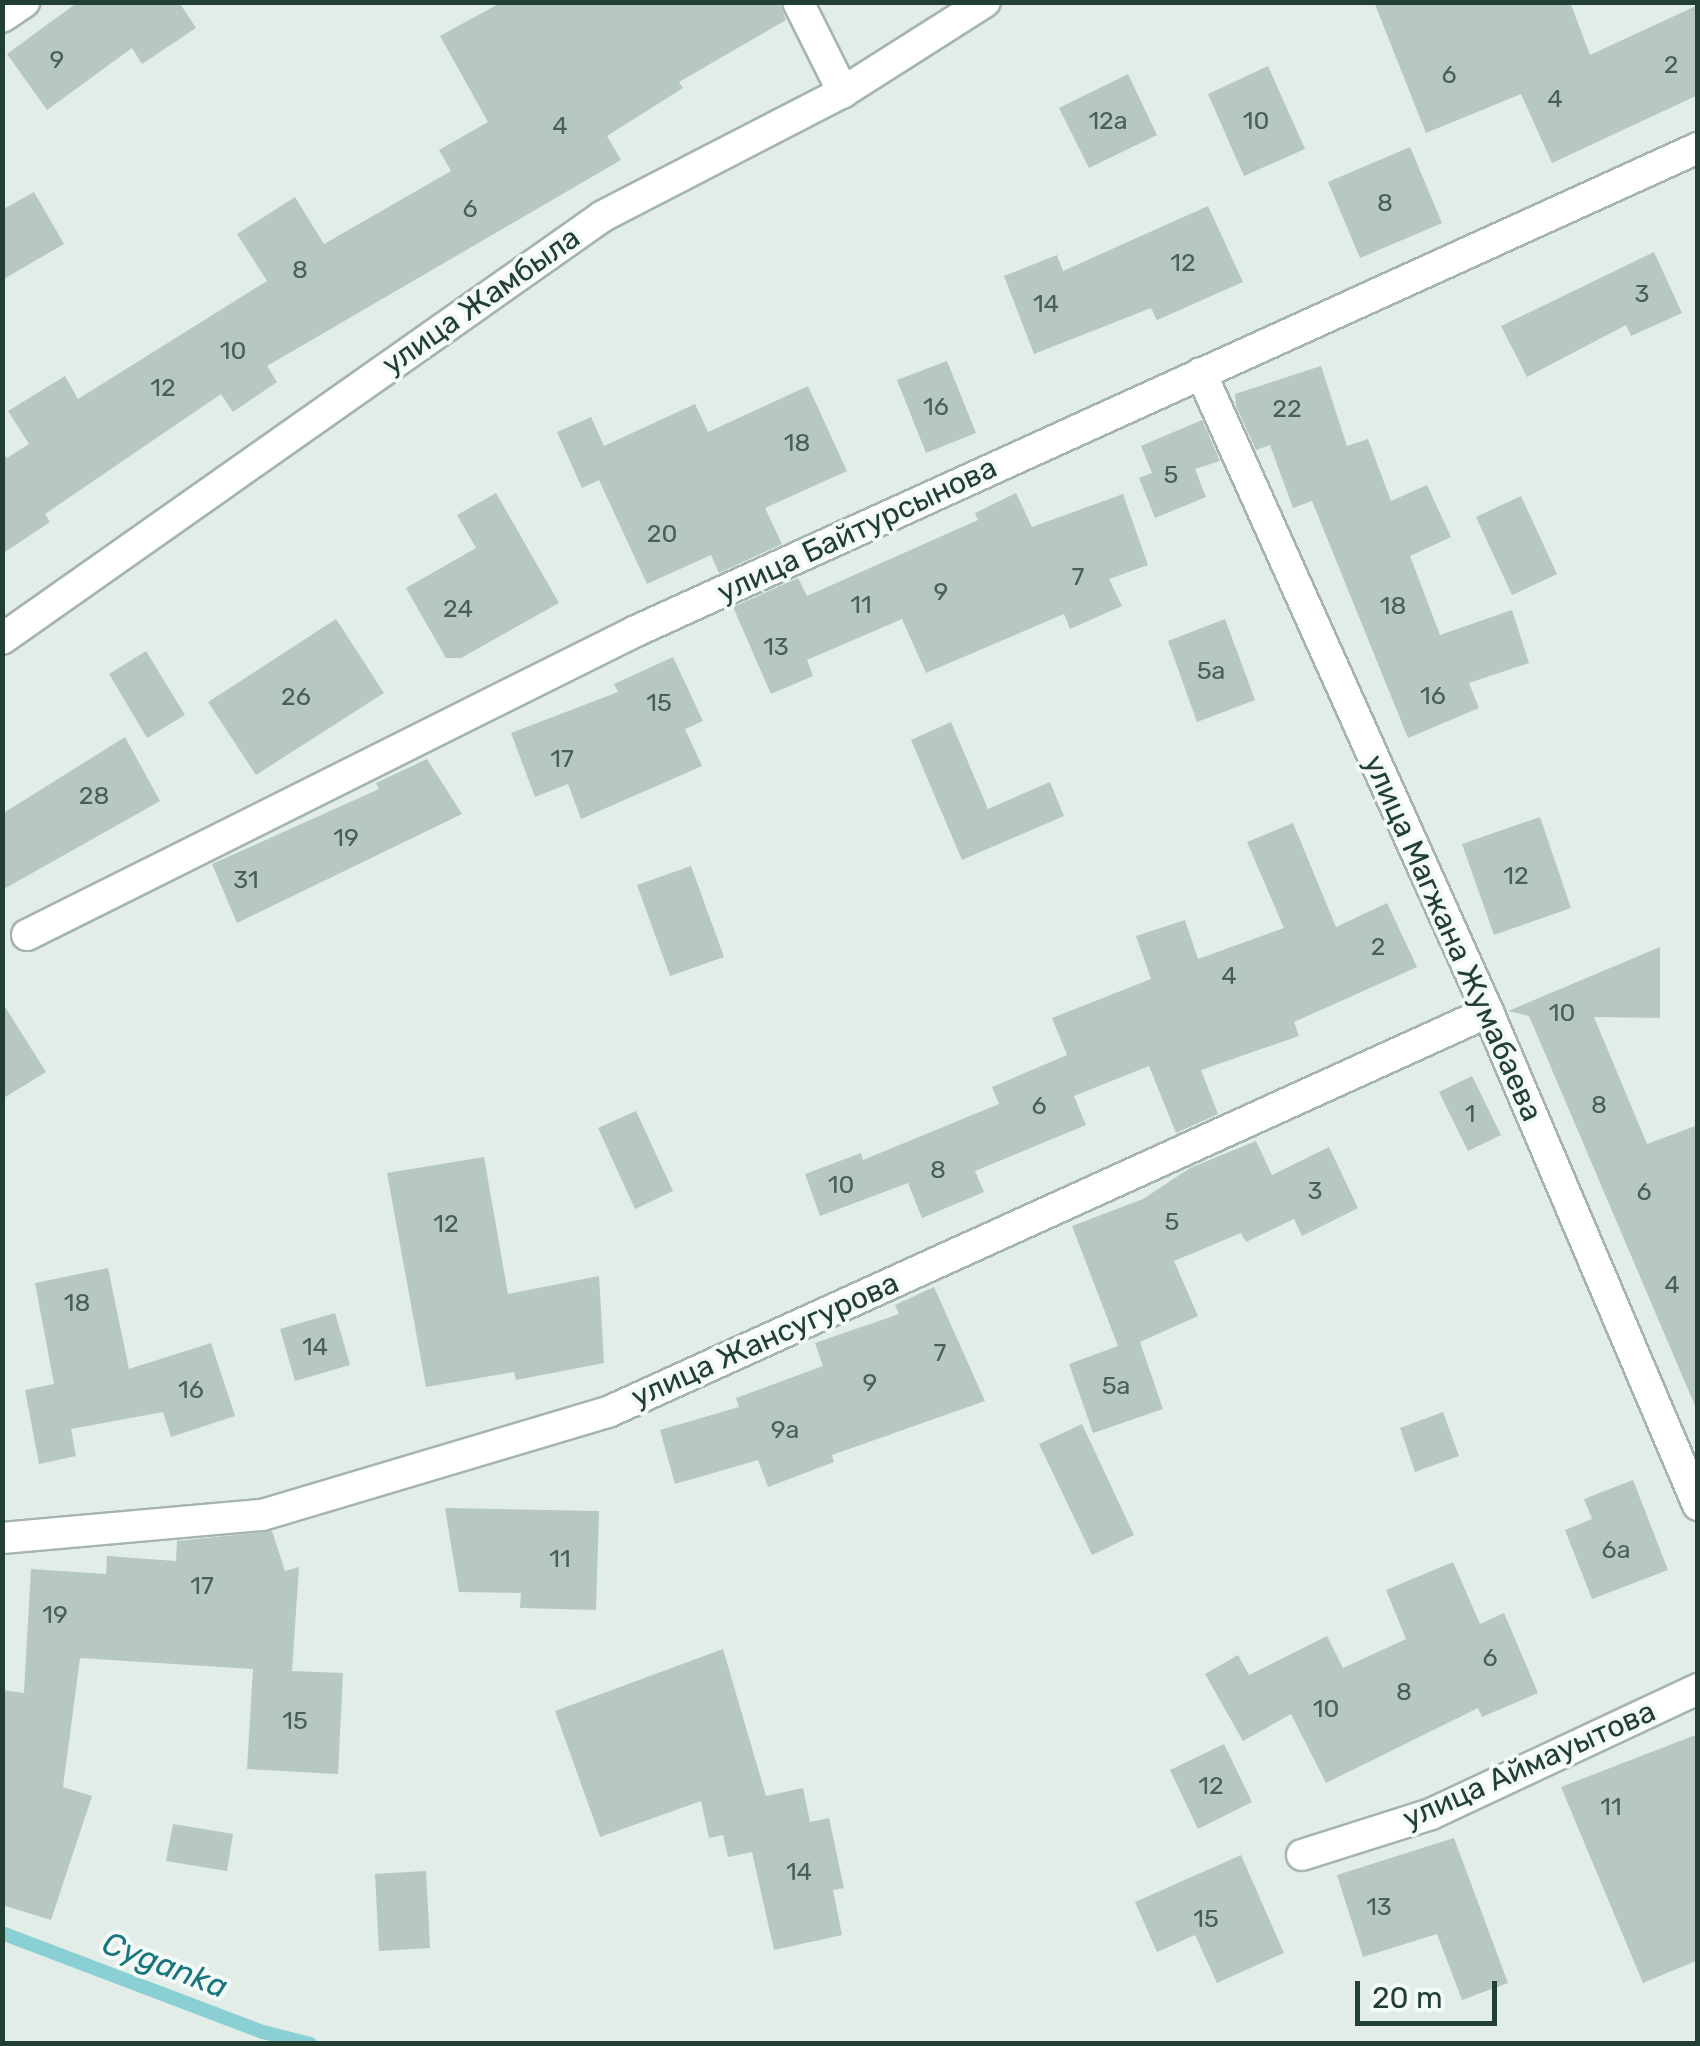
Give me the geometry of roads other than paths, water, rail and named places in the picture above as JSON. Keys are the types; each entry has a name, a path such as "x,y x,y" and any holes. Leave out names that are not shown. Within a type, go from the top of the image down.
{"street":[{"path":"2,16 24,2"},
{"path":"798,2 843,92"},
{"name":"улица Жамбыла","path":"2,639 603,216 843,92 985,2"},
{"name":"улица Байтурсынова","path":"27,935 636,631 1698,148"},
{"name":"улица Магжана Жумабаева","path":"1201,373 1488,1012 1698,1506"},
{"name":"улица Жансугурова","path":"2,1538 262,1515 608,1412 1488,1012"},
{"name":"улица Аймауытова","path":"1302,1855 1431,1814 1698,1689"}],"waterway":[{"name":"Cyganka","path":"2,1933 263,2032 310,2044"}]}
